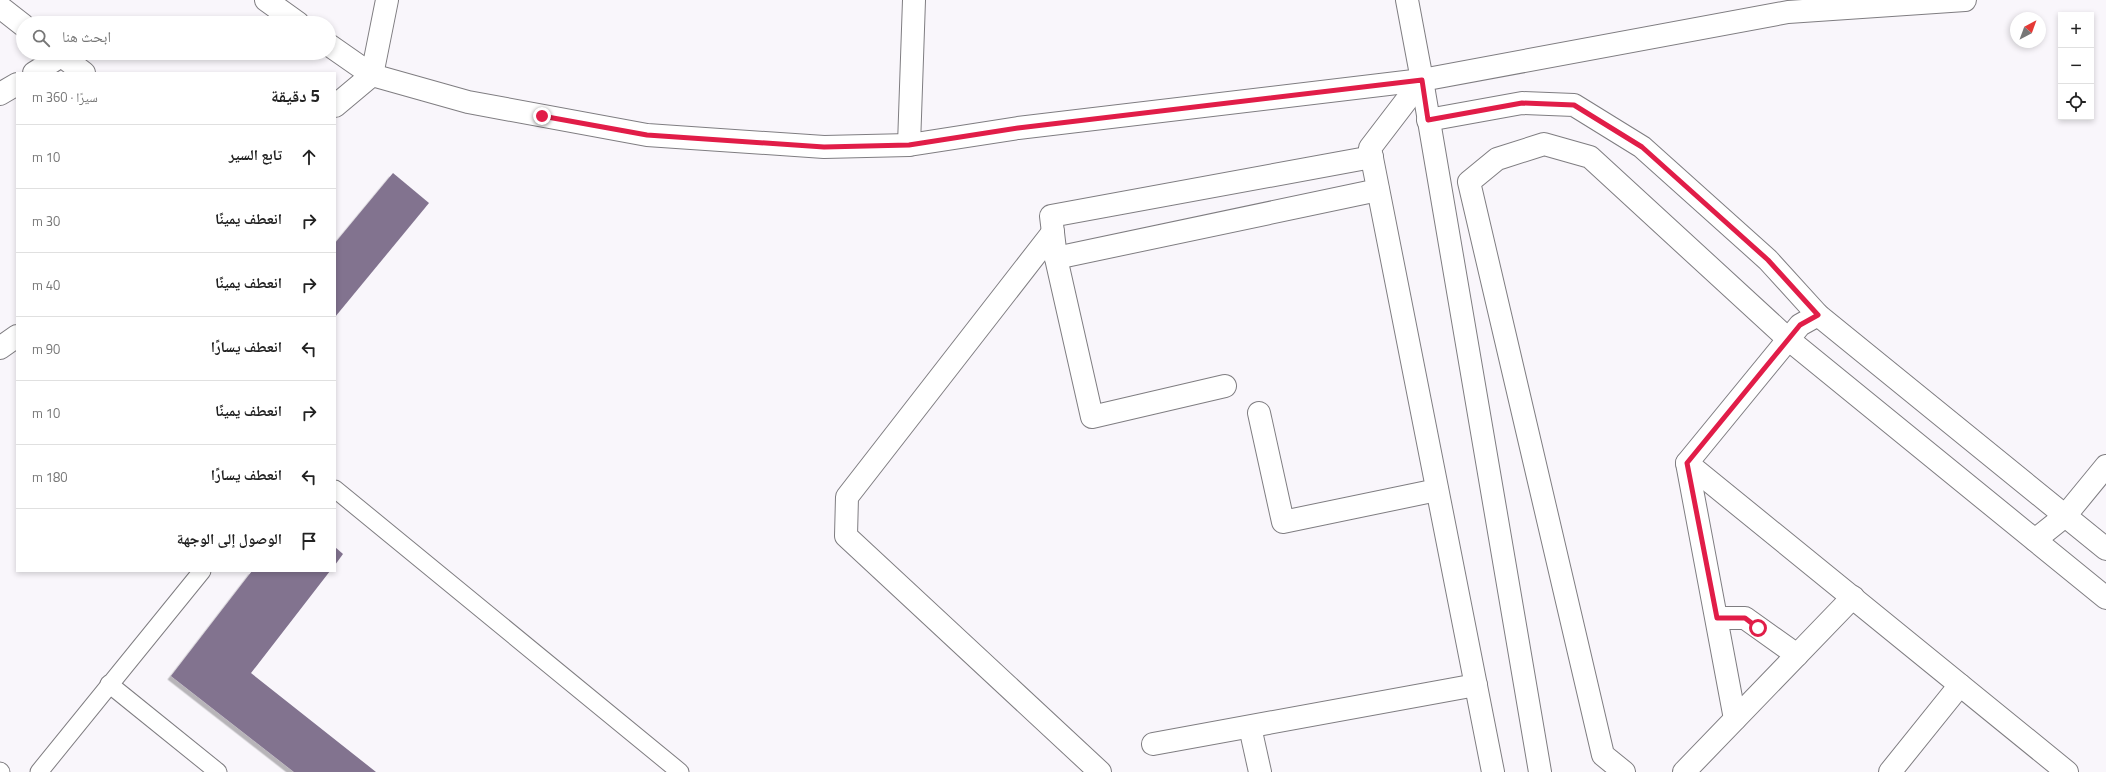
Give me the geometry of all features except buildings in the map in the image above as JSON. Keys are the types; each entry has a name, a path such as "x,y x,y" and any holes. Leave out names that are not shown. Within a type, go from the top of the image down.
{"street":[{"path":"266,0 288,16"},
{"path":"336,105 372,75 387,0"},
{"path":"909,145 914,0"},
{"path":"1407,0 1540,772"},
{"path":"336,50 372,75 468,102 647,135 824,147 909,145 1018,128 1422,80 1758,8 1788,12 1966,0"},
{"path":"0,7 16,20"},
{"path":"35,72 52,60"},
{"path":"68,60 83,72"},
{"path":"1422,80 1370,148 1493,772"},
{"path":"0,94 16,85"},
{"path":"1428,120 1522,103 1574,105 1642,147 1768,260 1818,315 2106,549"},
{"path":"1624,772 1603,755 1469,182 1497,159 1544,144 1590,157 1788,339 2106,598"},
{"path":"1226,386 1092,417 1056,258 1051,216 1372,157"},
{"path":"1056,258 1378,190"},
{"path":"1053,232 847,497 846,536 1100,772"},
{"path":"1687,463 1800,325 1818,315"},
{"path":"0,348 16,337"},
{"path":"1259,413 1283,522 1437,490"},
{"path":"1687,463 2067,772"},
{"path":"1687,463 1735,719"},
{"path":"2034,540 2065,516 2106,466"},
{"path":"1684,772 1853,597"},
{"path":"1717,618 1745,618 1797,655"},
{"path":"1890,772 1960,685"},
{"path":"1153,744 1476,686"},
{"path":"1250,727 1260,772"}],"lane":[{"path":"336,490 680,772"},
{"path":"39,772 201,572"},
{"path":"109,684 218,772"}],"route":[{"path":"542,116 647,135 824,147 909,145 1018,128 1422,80 1428,120 1522,103 1574,105 1642,147 1768,260 1818,315 1800,325 1687,463 1717,618 1745,618 1758,628"}]}
